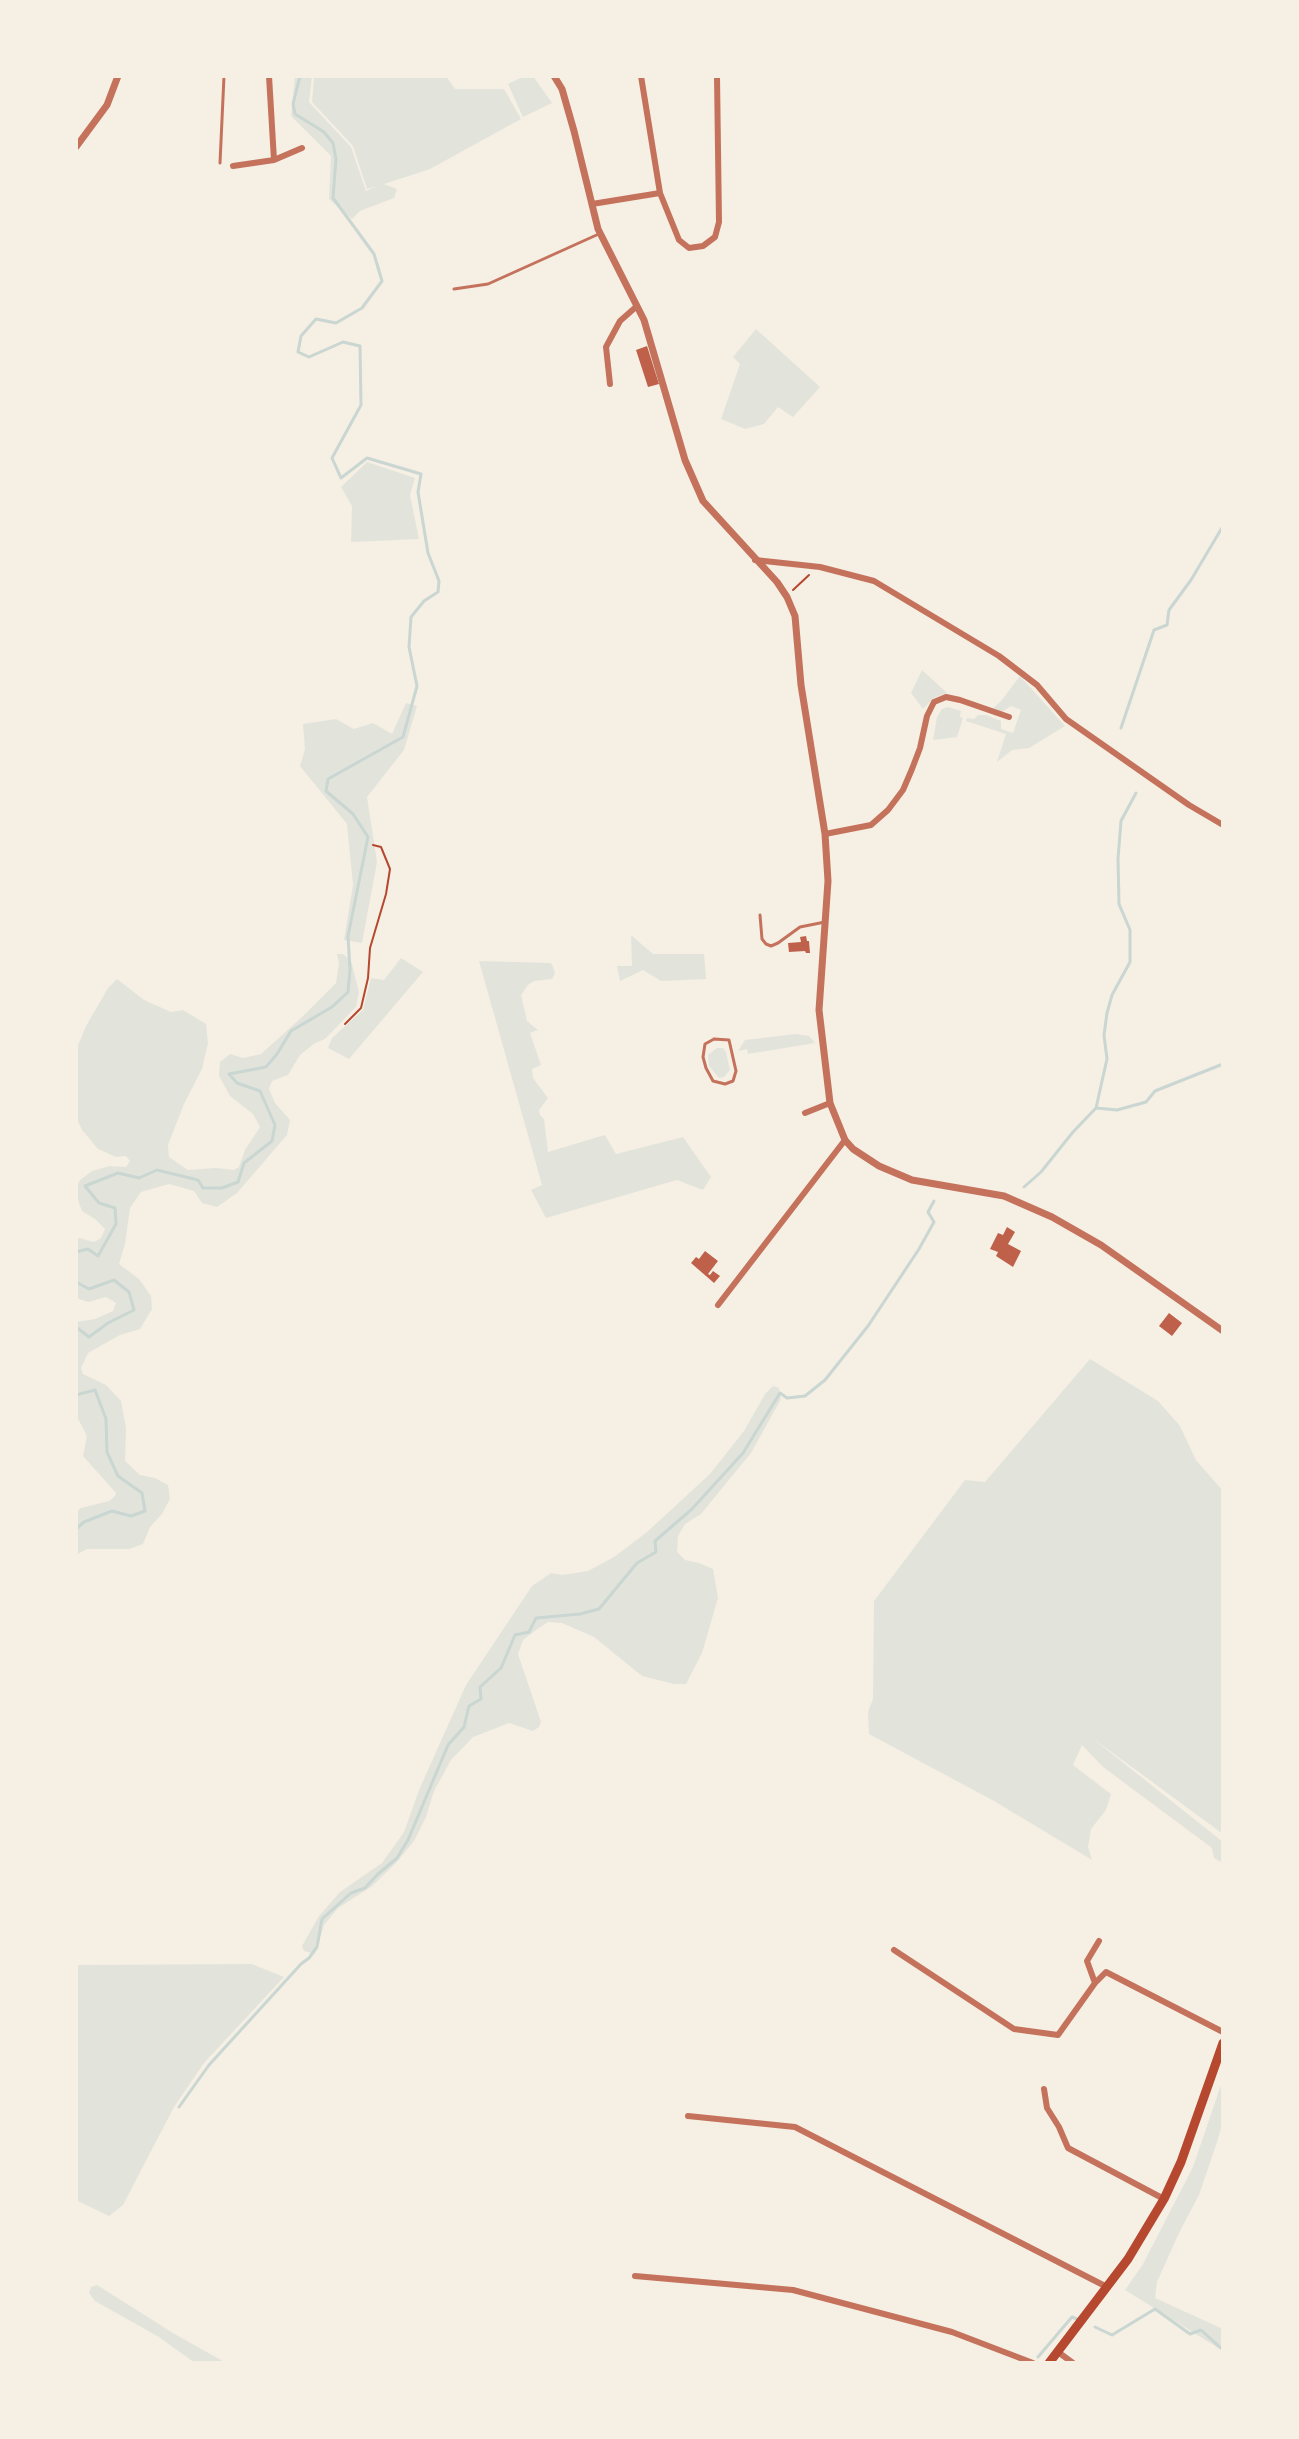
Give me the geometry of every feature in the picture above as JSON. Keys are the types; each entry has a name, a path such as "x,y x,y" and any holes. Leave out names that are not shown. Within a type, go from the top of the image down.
{"highway":[{"path":"1049,2363 1128,2259 1164,2199 1181,2162 1223,2043"}],"street":[{"path":"76,147 107,105 118,76"},
{"path":"269,76 274,160"},
{"path":"557,76 601,233 644,320 685,460 703,501 777,582 795,616 801,685 825,834 828,881 819,1010 830,1103 845,1140 879,1166 912,1180 1004,1196 1052,1217 1101,1245 1223,1331"},
{"path":"641,76 660,193 679,240 689,248 703,246 715,237 719,222 717,76"},
{"path":"233,166 274,160 302,148"},
{"path":"592,204 660,193"},
{"path":"610,384 606,347 620,321 637,306"},
{"path":"755,560 820,567 874,581 999,656 1037,685 1066,719 1189,805 1223,825"},
{"path":"825,834 871,825 888,810 903,790 912,769 934,702 946,697 1009,717"},
{"path":"805,1113 830,1103"},
{"path":"718,1305 845,1140"},
{"path":"1095,1983 1087,1961 1099,1941"},
{"path":"894,1950 1014,2029 1058,2035 1106,1972 1223,2032"},
{"path":"1044,2089 1047,2108 1068,2148 1164,2199"},
{"path":"688,2116 795,2127 1107,2287"},
{"path":"635,2276 793,2290 952,2332 1033,2363"},
{"path":"1058,2352 1073,2363"}],"lane":[{"path":"220,163 224,76"},
{"path":"454,289 488,284 601,233"},
{"path":"760,915 762,939 771,946 800,927 825,922"},
{"path":"709,1040 729,1040 736,1071 733,1081 718,1084 706,1068 703,1048 709,1040"}],"path":[{"path":"787,597 801,581 820,567"},
{"path":"345,1024 361,1008 368,978 370,948 390,869 381,847 373,845"}],"shaded area":[{"path":"295,76 312,76 309,102 351,147 366,191 375,187 367,189 353,146 312,102 314,76 446,76 455,89 504,89 521,119 430,169 384,184 397,189 394,198 360,211 352,219 329,199 331,156 291,116"},
{"path":"525,76 533,76 552,103 523,117 508,84"},
{"path":"756,329 820,387 793,417 778,407 764,424 745,429 721,419 740,364 733,357"},
{"path":"367,462 415,478 410,495 419,539 351,542 352,506 341,487"},
{"path":"922,670 947,693 934,698 923,709 911,693"},
{"path":"1020,676 1065,726 1029,748 1012,750 997,762 1006,734 966,721 967,718 986,715 1001,721 1001,729 1013,733 1021,710 1011,706 1002,712 992,709"},
{"path":"406,703 417,706 404,750 367,797 377,862 362,943 344,940 353,885 347,824 300,766 305,749 303,724 336,719 354,729 373,723 392,734"},
{"path":"948,707 961,711 960,717 963,718 957,737 933,740 937,717 942,709"},
{"path":"631,935 653,954 704,954 706,979 661,981 643,970 620,981 617,966 632,966"},
{"path":"337,954 343,954 351,961 359,992 356,1007 325,1039 300,1055 288,1075 272,1081 269,1089 275,1103 290,1120 287,1135 237,1193 217,1207 202,1203 194,1191 169,1184 141,1192 130,1208 119,1264 139,1279 151,1296 152,1309 140,1329 120,1335 88,1353 81,1368 83,1374 106,1385 121,1401 126,1428 125,1461 140,1475 168,1485 170,1499 150,1527 143,1544 129,1549 87,1549 76,1555 76,1512 109,1501 116,1493 83,1456 87,1436 76,1415 76,1322 95,1319 113,1311 116,1303 106,1297 88,1302 76,1298 76,1237 94,1242 101,1238 105,1229 82,1211 76,1188 80,1180 92,1171 110,1166 126,1167 130,1161 126,1156 116,1157 98,1149 82,1130 76,1117 76,1050 86,1026 108,988 117,979 144,1000 171,1012 183,1010 206,1024 208,1043 202,1069 168,1145 169,1157 188,1170 234,1170 239,1167 245,1150 260,1127 253,1114 230,1096 219,1076 220,1062 230,1054 243,1058 261,1054 302,1017 336,983"},
{"path":"401,958 423,972 349,1059 328,1048 332,1038 363,1010 371,978 384,980"},
{"path":"479,961 551,963 553,967 555,973 552,979 534,981 521,995 527,1021 538,1030 530,1033 541,1065 532,1069 533,1078 548,1098 539,1110 544,1119 548,1152 605,1135 616,1154 683,1137 711,1177 703,1190 677,1180 546,1218 531,1190 542,1185"},
{"path":"796,1034 809,1036 815,1043 748,1054 747,1049 738,1051 745,1040"},
{"path":"717,1048 723,1048 726,1052 730,1070 719,1078 709,1066 708,1055"},
{"path":"1090,1359 1158,1401 1180,1426 1196,1460 1223,1491 1223,1834 1091,1737 1223,1842 1223,1863 1214,1858 1212,1848 1103,1767 1082,1745 1073,1765 1111,1794 1106,1810 1091,1829 1088,1847 1092,1860 994,1801 869,1734 868,1712 873,1699 874,1601 965,1480 985,1482"},
{"path":"773,1386 779,1388 781,1399 751,1453 701,1514 685,1524 678,1536 677,1552 685,1560 713,1569 718,1598 702,1653 686,1684 642,1676 594,1637 562,1623 548,1622 536,1630 523,1640 518,1654 541,1722 539,1727 533,1731 509,1723 473,1737 451,1760 434,1791 414,1841 371,1887 338,1908 324,1925 315,1954 304,1951 302,1946 319,1916 340,1892 382,1863 404,1832 419,1790 466,1685 532,1586 551,1573 562,1575 588,1571 614,1557 647,1532 710,1474 744,1431"},
{"path":"252,1964 284,1977 204,2063 174,2107 123,2205 109,2216 76,2200 76,1965"},
{"path":"1223,2079 1223,2121 1217,2142 1199,2195 1157,2282 1155,2298 1223,2329 1223,2351 1125,2290 1143,2264 1193,2167"},
{"path":"97,2285 226,2363 195,2363 159,2337 95,2301 89,2293 91,2287"}],"building":[{"path":"647,346 659,384 648,387 636,350"},
{"path":"806,936 810,953 789,952 788,943 801,942 800,937"},
{"path":"1007,1227 1015,1232 1008,1244 1021,1251 1013,1267 996,1256 998,1252 990,1249 998,1233 1003,1235"},
{"path":"705,1251 718,1261 708,1274 713,1271 720,1276 714,1283 691,1263"},
{"path":"1169,1313 1182,1323 1172,1336 1159,1326"}],"waterway":[{"path":"76,1252 88,1249 98,1256 116,1224 115,1208 99,1203 85,1186 118,1173 139,1178 157,1170 198,1180 203,1188 222,1188 238,1182 244,1163 272,1141 275,1125 260,1091 237,1083 229,1074 266,1067 291,1031 332,1007 348,992 348,936 368,837 353,814 326,791 328,779 403,737 417,686 409,647 411,617 424,601 438,592 439,581 428,553 418,492 421,474 367,458 341,478 332,458 361,405 360,346 343,342 309,357 298,352 301,336 316,319 336,323 362,308 382,281 374,254 333,198 336,159 333,143 324,132 295,114 293,104 300,76"},
{"path":"1121,728 1154,630 1167,625 1169,610 1223,526"},
{"path":"1096,1108 1107,1059 1104,1035 1107,1013 1112,995 1130,962 1130,930 1119,904 1118,859 1121,821 1136,793"},
{"path":"1024,1187 1041,1172 1096,1108 1117,1110 1146,1102 1155,1091 1223,1064"},
{"path":"179,2107 209,2065 309,1958 317,1947 322,1919 351,1893 365,1888 397,1858 408,1840 448,1745 464,1727 469,1706 481,1699 480,1687 501,1668 515,1635 529,1632 536,1618 599,1609 637,1563 656,1552 655,1541 692,1509 743,1453 780,1393 787,1398 805,1396 825,1380 868,1326 919,1249 934,1222 928,1212 934,1201"},
{"path":"76,1282 89,1289 114,1280 129,1292 134,1310 89,1337 76,1327"},
{"path":"76,1395 95,1390 106,1419 107,1452 118,1476 142,1493 145,1511 131,1516 112,1511 84,1522 76,1529"},
{"path":"1095,2327 1112,2335 1155,2309 1190,2334 1201,2330 1223,2350"},
{"path":"1038,2357 1072,2317 1077,2319"}]}
